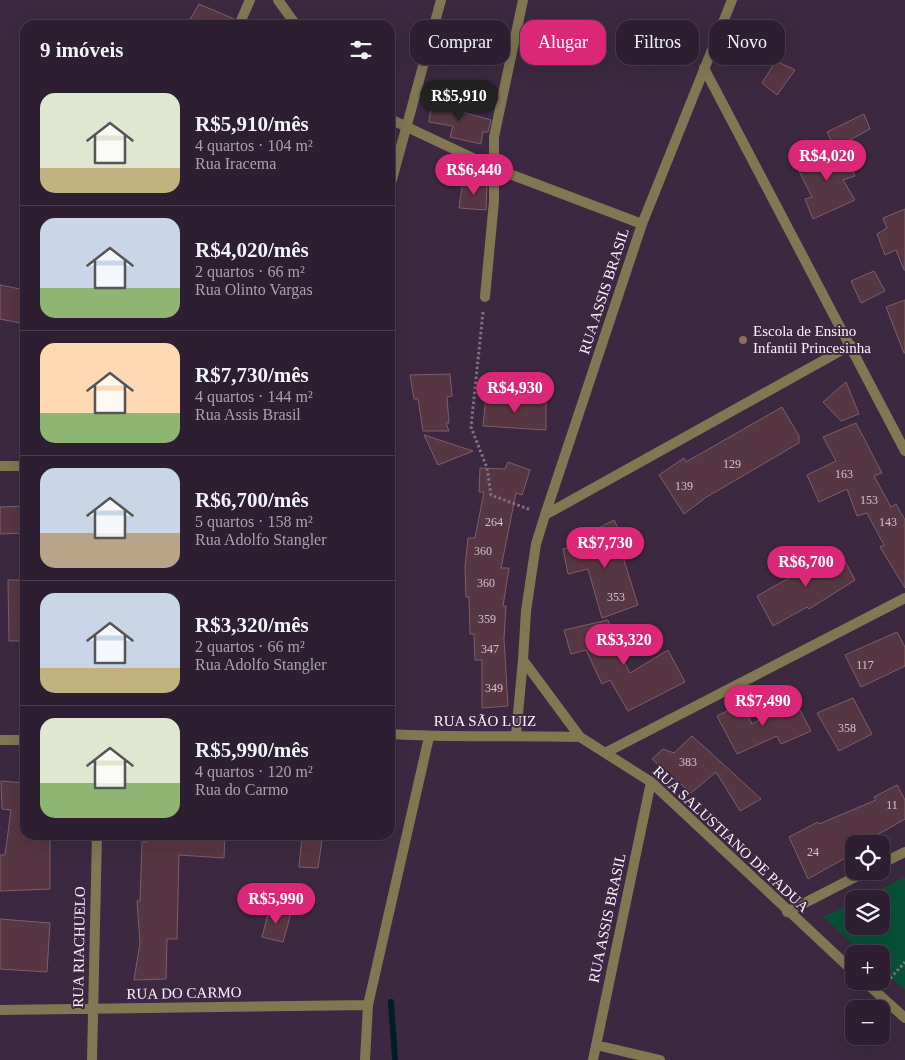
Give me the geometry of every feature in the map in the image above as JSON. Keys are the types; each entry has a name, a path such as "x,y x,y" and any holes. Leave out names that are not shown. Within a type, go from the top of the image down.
{"street":[{"path":"241,20 250,0"},
{"path":"278,0 292,20"},
{"path":"395,168 441,0"},
{"path":"485,297 494,201 494,137 523,0"},
{"name":"RUA ASSIS BRASIL","path":"516,735 526,611 536,544 642,224 732,0"},
{"path":"704,68 905,451"},
{"path":"395,122 494,168 642,224"},
{"path":"545,515 851,345"},
{"path":"0,466 20,466"},
{"path":"605,753 905,598"},
{"path":"523,660 580,737"},
{"name":"RUA SÃO LUIZ","path":"395,734 428,737 516,735 580,737"},
{"path":"365,1060 368,1005 428,737"},
{"name":"RUA SALUSTIANO DE PADUA","path":"580,737 651,782 736,860 787,912 845,964"},
{"path":"0,740 20,740"},
{"name":"RUA ASSIS BRASIL","path":"593,1060 651,782"},
{"name":"RUA RIACHUELO","path":"92,1060 96,840"},
{"path":"890,860 905,852"},
{"path":"787,912 849,880"},
{"path":"874,990 905,1018"},
{"name":"RUA DO CARMO","path":"0,1010 368,1005"},
{"path":"596,1045 660,1060"}],"path":[{"path":"485,297 471,427 487,468 491,495 545,515"},
{"path":"877,993 905,962"}],"green space":[{"path":"905,877 905,990 890,977 890,945 854,945 823,917 845,906 845,935 890,935 890,890 879,890"}],"building":[{"path":"199,4 234,19 234,20 190,20"},
{"path":"773,65 784,65 795,70 777,95 762,83"},
{"path":"432,99 453,102 452,109 491,120 488,132 483,132 481,144 450,137 453,126 429,122"},
{"path":"864,114 870,129 835,148 827,132"},
{"path":"841,146 855,176 843,180 855,200 813,219 805,199 812,197 797,167"},
{"path":"463,180 487,184 486,210 459,208"},
{"path":"905,209 904,270 896,250 885,255 877,234 887,228 883,218"},
{"path":"874,271 885,291 861,303 851,281"},
{"path":"0,285 20,289 20,323 0,319"},
{"path":"905,300 905,353 904,353 886,307"},
{"path":"450,374 452,396 447,397 449,423 446,423 449,431 423,431 418,399 414,399 410,375"},
{"path":"846,382 859,414 841,421 823,402"},
{"path":"486,397 546,402 546,430 483,426"},
{"path":"782,407 799,436 799,443 705,498 684,514 659,475 684,458 686,462"},
{"path":"856,423 882,473 874,476 891,507 896,504 905,520 905,588 880,547 884,545 867,513 857,516 847,489 819,502 807,475 836,461 823,437"},
{"path":"424,435 473,451 438,465"},
{"path":"508,462 530,470 522,495 516,493 501,568 509,568 503,606 506,606 504,639 508,706 482,708 482,660 475,660 474,634 470,634 469,597 466,597 465,567 468,538 475,538 484,492 479,492 480,468 505,469"},
{"path":"20,506 20,533 0,534 0,507"},
{"path":"614,520 629,551 622,554 638,605 602,618 588,569 568,574 563,549 598,542 593,531"},
{"path":"839,550 855,580 809,609 807,607 773,626 757,596 789,578 786,574 807,564 808,566"},
{"path":"8,580 20,580 20,641 9,641"},
{"path":"608,620 617,648 630,673 668,650 685,682 628,711 610,680 602,684 586,650 571,654 564,630"},
{"path":"897,632 905,647 905,666 861,687 845,655"},
{"path":"853,698 872,734 839,751 817,713"},
{"path":"795,701 811,731 781,744 777,736 737,754 717,716 741,704 752,724"},
{"path":"692,736 761,799 740,811 716,772 691,793 652,759 663,749 674,753"},
{"path":"1,781 20,783 20,840 50,840 50,889 0,891 0,855 5,855 11,810 2,809"},
{"path":"897,785 905,800 905,819 877,835 845,835 845,858 808,879 789,837 818,822 819,824 876,800 874,797"},
{"path":"147,840 225,840 224,858 179,855 177,939 167,939 166,979 134,980 140,943 137,901 140,901 142,842 147,842"},
{"path":"302,840 322,840 318,868 299,867"},
{"path":"269,910 291,913 283,942 262,937"},
{"path":"0,919 50,923 47,972 0,969"}],"waterway":[{"path":"391,1002 395,1060"}],"place":[{"name":"Escola de Ensino Infantil Princesinha","path":"743,340"}]}
